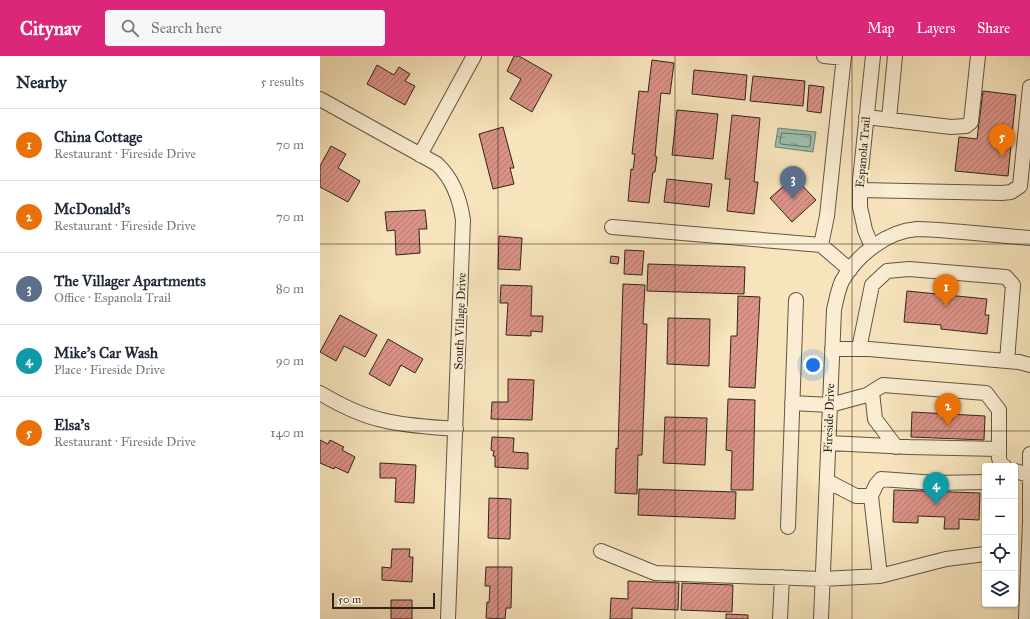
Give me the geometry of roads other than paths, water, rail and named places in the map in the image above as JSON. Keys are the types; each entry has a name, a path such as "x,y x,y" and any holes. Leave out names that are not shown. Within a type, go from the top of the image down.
{"street":[{"path":"420,154 474,56"},
{"path":"821,245 828,216 844,57 824,56"},
{"name":"Espanola Trail","path":"872,247 865,230 860,207 860,190 873,56"},
{"path":"888,119 895,56"},
{"path":"866,117 951,127 966,126 971,122 978,56"},
{"path":"860,190 1011,192 1020,186 1030,87"},
{"name":"South Village Drive","path":"320,99 437,164 445,172 451,182 461,206 463,220 448,619"},
{"path":"612,227 821,245 850,270"},
{"name":"Fireside Drive","path":"821,619 834,310 842,281 854,264 872,247 886,239 904,232 917,230 946,230 1030,238"},
{"path":"859,349 872,285 887,271 909,269 1006,277 1013,285 1007,361"},
{"path":"788,527 796,300"},
{"path":"832,349 859,349 1019,362 1030,365"},
{"path":"792,403 830,405 867,395 883,386 986,393 999,410 999,458 1000,463"},
{"path":"872,392 875,419 896,446"},
{"path":"320,393 359,413 382,420 405,425 456,429"},
{"path":"828,443 999,449"},
{"path":"1030,454 1030,518"},
{"path":"1018,471 1029,475"},
{"path":"880,576 871,496 881,478 936,483 982,482"},
{"path":"827,481 856,496 871,496"},
{"path":"1026,619 1022,562 1030,522"},
{"path":"601,551 656,573 822,579 880,576 946,559 982,554"},
{"path":"780,619 782,577"}],"water":[{"path":"778,128 816,132 813,152 775,147"}],"place":[{"name":"Elsa's","path":"1002,157"},
{"name":"The Villager Apartments","path":"793,199"},
{"name":"China Cottage","path":"946,307"},
{"name":"McDonald's","path":"948,426"},
{"name":"Mike's Car Wash","path":"936,505"}]}
